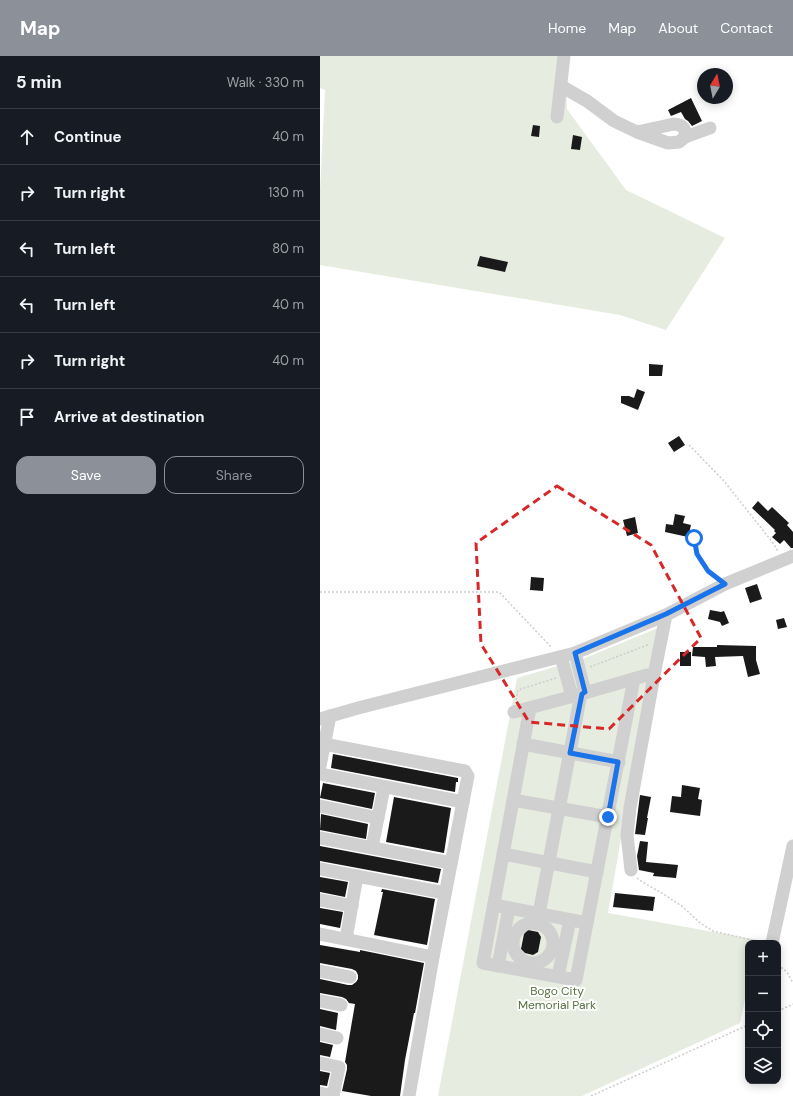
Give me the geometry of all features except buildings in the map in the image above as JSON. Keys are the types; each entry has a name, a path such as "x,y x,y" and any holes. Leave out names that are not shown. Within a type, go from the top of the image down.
{"street":[{"path":"557,117 564,56"},
{"path":"561,86 614,121 668,144 679,142 685,137 710,128"},
{"path":"637,132 674,124 680,125 683,128 686,133 685,137"},
{"path":"320,766 324,744 325,717 575,653 666,614 725,584 788,558"},
{"path":"632,870 627,835 630,808 666,614"},
{"path":"529,967 547,957 553,946 551,935 542,926 538,919 570,753 579,694 575,653"},
{"path":"561,657 579,694"},
{"path":"514,712 641,677 618,762 576,980 529,967 498,966 484,963 530,708"},
{"path":"324,744 465,771 468,776 432,957 409,1096"},
{"path":"523,744 618,762"},
{"path":"320,774 384,788 463,802"},
{"path":"372,847 384,788"},
{"path":"513,800 608,817"},
{"path":"320,806 378,818"},
{"path":"320,838 451,863"},
{"path":"773,940 793,846"},
{"path":"503,854 597,872"},
{"path":"320,868 445,892"},
{"path":"346,940 357,876"},
{"path":"320,900 352,906"},
{"path":"494,905 509,908 538,919 570,920 587,923"},
{"path":"498,966 509,908"},
{"path":"529,967 516,952 514,940 519,929 538,919"},
{"path":"558,976 570,920"},
{"path":"320,934 432,957"},
{"path":"320,972 350,977"},
{"path":"320,1001 341,1005"},
{"path":"320,1034 337,1038"},
{"path":"320,1064 338,1067 333,1096 320,1093"}],"path":[{"path":"689,445 724,481 773,543 788,558"},
{"path":"694,538 697,554 708,571 725,584"},
{"path":"320,592 499,592 561,657"},
{"path":"632,870 635,876 641,881 683,907 700,923 713,931 755,940"},
{"path":"781,967 787,972 793,983"},
{"path":"781,1010 793,1004"},
{"path":"591,1096 745,1026"}],"highlighted area":[{"path":"557,486 651,545 701,638 609,729 529,722 481,644 476,543"}],"green space":[{"path":"320,56 565,56 567,109 626,190 725,238 666,330 620,315 320,265 320,191 325,90 320,88"},
{"name":"Bogo City Memorial Park","path":"658,628 608,913 758,940 745,940 745,999 740,1023 582,1096 438,1096 517,678 585,658"}],"route":[{"path":"608,817 618,762 570,753 582,694 585,692 575,653 666,614 725,584 708,571 697,554 694,538"}]}
